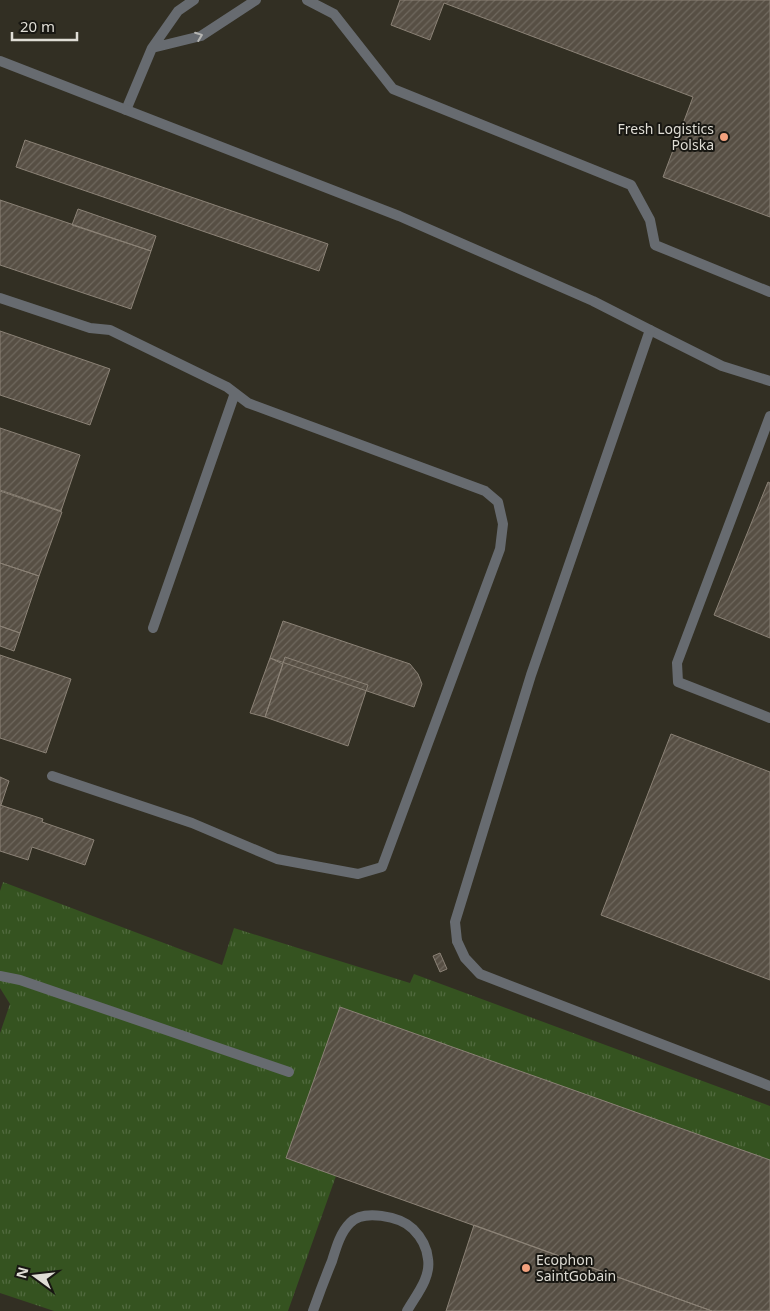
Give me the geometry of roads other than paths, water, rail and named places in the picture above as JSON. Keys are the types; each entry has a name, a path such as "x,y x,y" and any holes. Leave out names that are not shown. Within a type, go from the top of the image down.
{"street":[{"path":"126,110 152,48 178,11 194,0"},
{"path":"152,48 201,36 256,0"},
{"path":"307,0 334,14 393,89 631,185 650,220 655,245 770,292"},
{"path":"0,61 399,216 593,301 722,366 770,381"},
{"path":"0,298 90,328 110,330 227,387 248,403 485,491 498,502 503,524 500,549 382,867 358,874 277,859 192,823 52,776"},
{"path":"650,330 531,675 455,922 457,941 465,958 480,974 770,1086"},
{"path":"153,628 235,393"},
{"path":"770,416 677,663 678,682 770,718"},
{"path":"0,976 20,980 290,1072"},
{"path":"312,1311 342,1234 351,1222 364,1215 382,1216 399,1220 413,1228 424,1244 429,1260 427,1276 407,1311"}],"place":[{"name":"Fresh Logistics Polska","path":"724,137"},
{"name":"Ecophon SaintGobain","path":"526,1268"}]}
